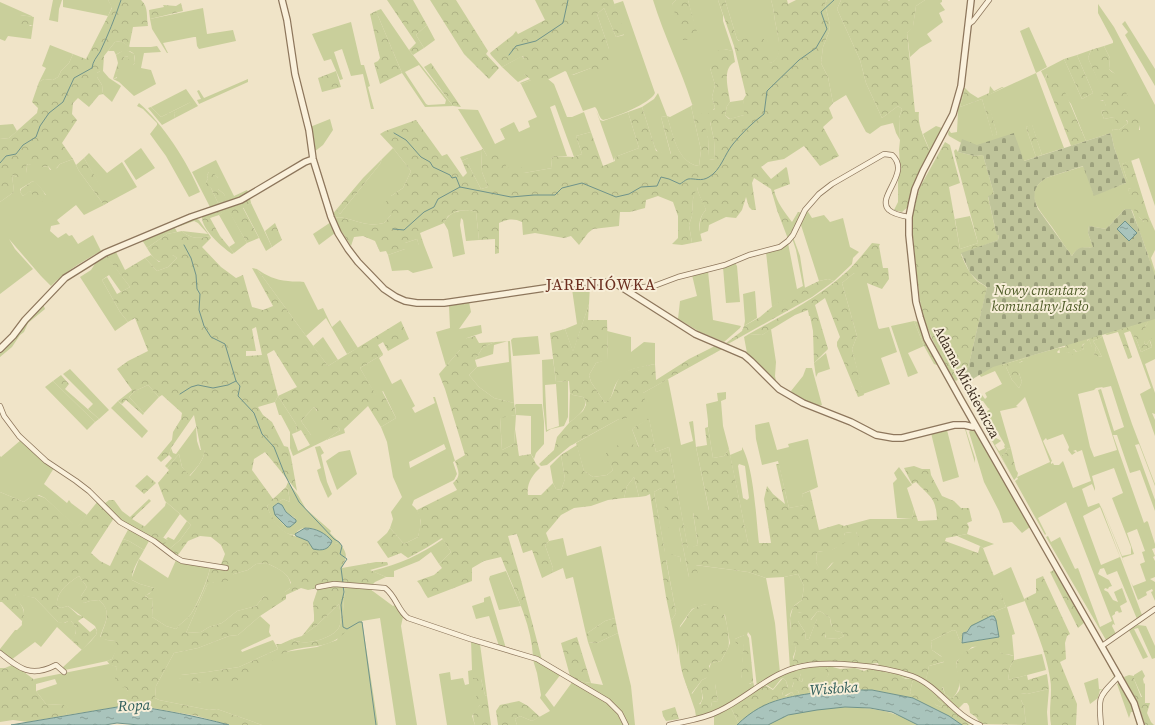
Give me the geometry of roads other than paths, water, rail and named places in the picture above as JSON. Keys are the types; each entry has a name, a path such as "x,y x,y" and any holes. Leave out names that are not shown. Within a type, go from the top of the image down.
{"street":[{"path":"282,0 287,20 295,74 309,130 313,158 331,217 338,233 358,262 384,289 396,298 417,303 444,303 592,281 611,283 628,290 695,334 744,356 779,389 790,396 876,435 902,438 954,425 976,426"},
{"name":"Adama Mickiewicza","path":"971,0 958,99 945,130 915,189 909,218 912,264 920,317 928,339 976,426 1134,703 1141,725"},
{"path":"969,24 989,0"},
{"path":"628,290 633,288 654,286 678,277 725,265 749,255 780,247 793,235 805,210 819,194 832,184 884,154 892,155 896,159 898,165 894,184 886,197 886,206 890,211 909,218"},
{"path":"0,349 64,278 105,253 191,217 241,200 313,158"},
{"path":"0,406 4,416 19,436 46,461 80,484 120,522 154,542 175,558 182,561 226,568"},
{"path":"318,587 331,584 383,587 389,591 403,614 408,618 481,643 537,659 608,701 620,713 626,725"},
{"path":"1102,646 1155,609"},
{"path":"0,653 27,671 38,672 56,665 64,672"},
{"path":"669,725 720,711 781,674 795,668 826,665 865,666 885,669 912,676 931,687 961,715 980,725"},
{"path":"1101,725 1099,700 1104,692 1119,676"}],"water":[{"path":"1125,221 1137,233 1129,241 1117,229"},
{"path":"278,503 282,505 286,512 296,520 296,522 290,527 287,527 275,515 273,507"},
{"path":"305,528 317,530 323,533 332,541 331,544 325,549 313,549 308,541 296,536 295,534"},
{"path":"994,616 996,620 999,637 962,643 963,633 967,632 971,626"},
{"path":"831,690 872,690 913,698 949,716 962,725 918,725 892,712 870,708 845,707 788,715 768,725 737,725 748,715 770,703 781,699"},
{"path":"129,705 229,725 139,725 117,723 105,725 11,725"}],"waterway":[{"path":"0,163 6,156 16,154 23,145 36,137 40,126 49,113 63,102 74,78 92,68 94,61 109,33 121,0"},
{"path":"509,55 516,46 536,41 563,23 568,0"},
{"path":"393,229 404,230 424,212 434,207 438,199 460,187 511,197 555,195 562,188 582,183 616,197 629,194 641,187 657,186 661,177 680,184 688,179 701,180 709,177 717,170 736,140 764,114 767,91 799,60 816,48 827,29 821,12 834,0"},
{"path":"394,133 406,140 421,157 430,162 433,167 450,175 452,178 456,177 460,187"},
{"path":"184,245 191,258 196,275 197,289 200,294 199,310 204,326 211,337 225,344 236,381 240,386 238,396 254,413 262,434 274,447 285,475 299,502 342,546 340,554 347,559 341,568 343,583"},
{"path":"180,394 191,387 198,385 213,388 228,385 236,381"},
{"path":"343,586 344,592 341,605 343,627 347,629 359,622 362,622 376,725"}],"district":[{"name":"JARENIÓWKA","path":"601,284"}],"park label":[{"name":"Nowy cmentarz komunalny Jasło","path":"1040,298"}],"water label":[{"name":"Wisłoka","path":"834,688"},
{"name":"Ropa","path":"134,705"}]}
